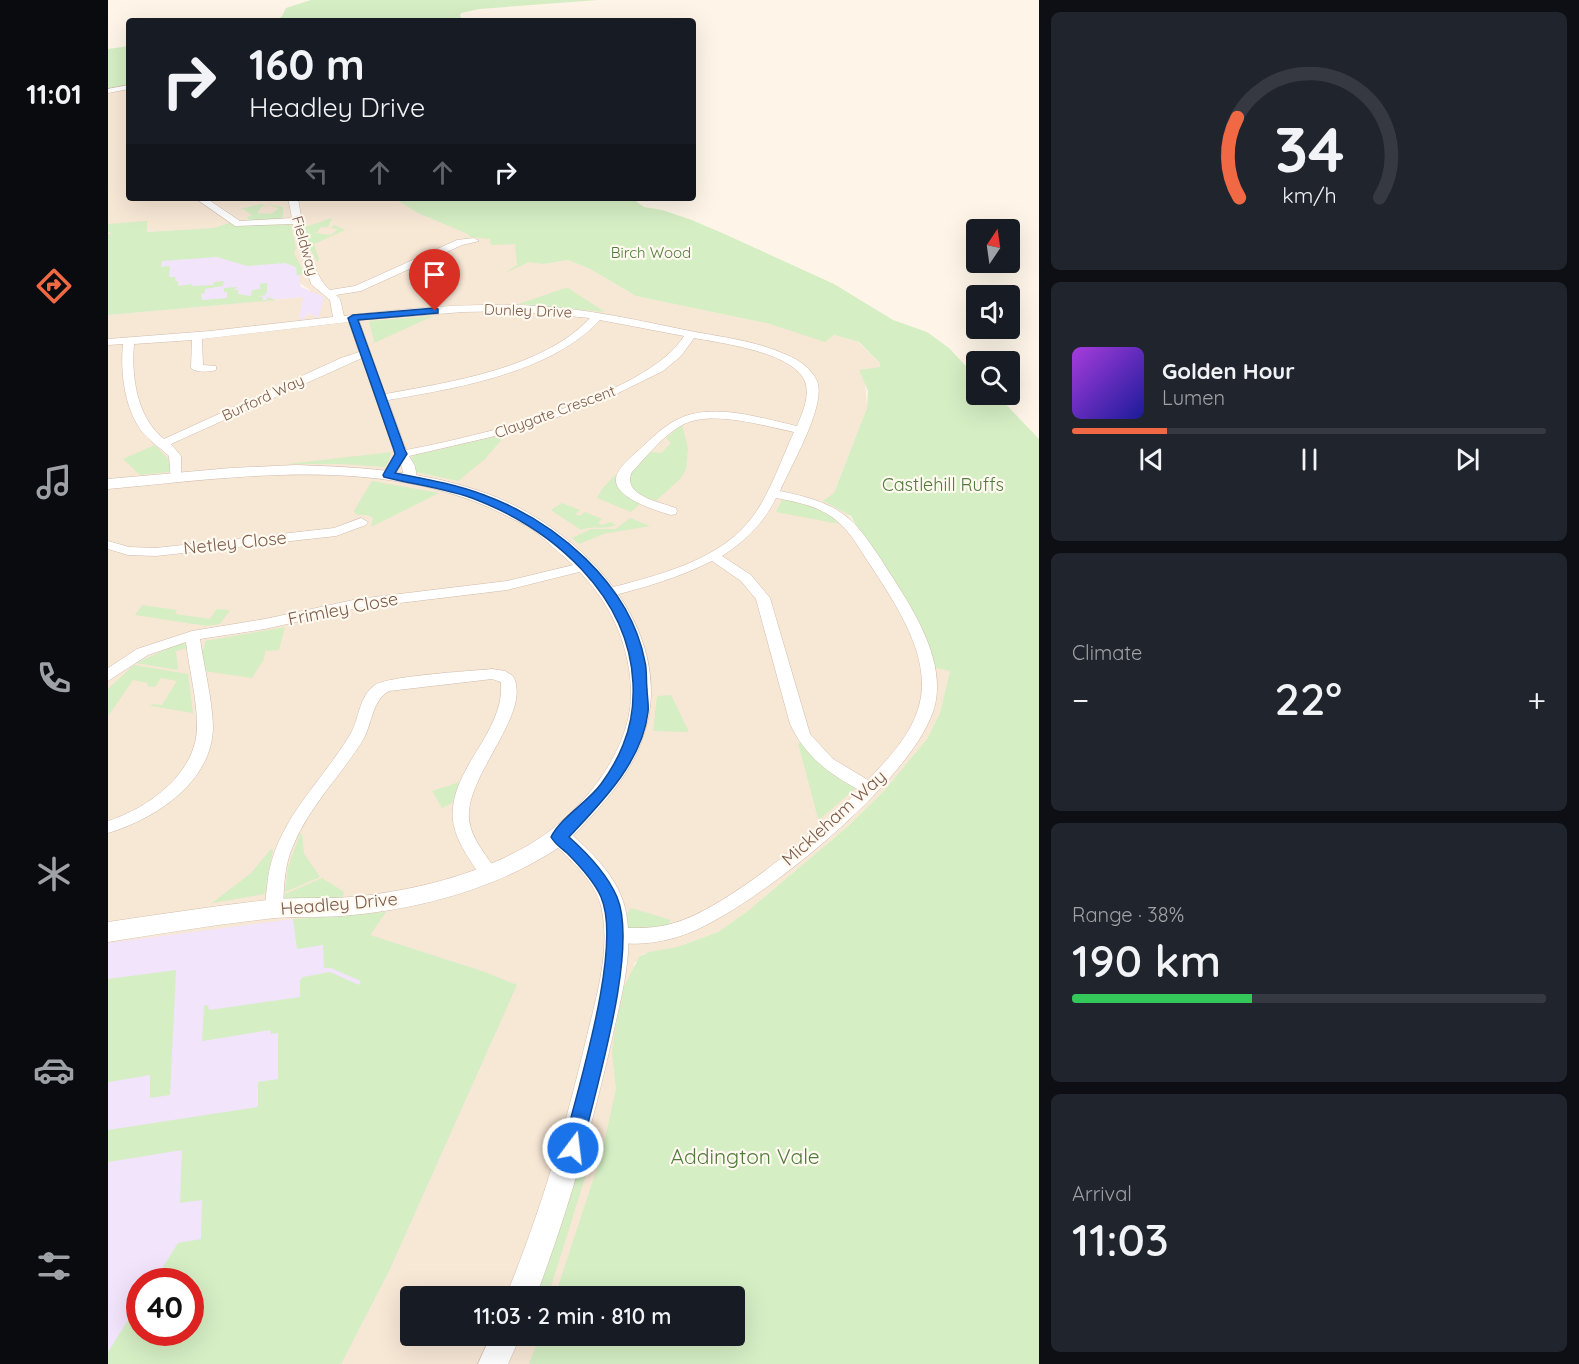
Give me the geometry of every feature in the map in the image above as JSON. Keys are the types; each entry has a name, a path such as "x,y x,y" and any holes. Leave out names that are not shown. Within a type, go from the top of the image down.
{"street":[{"path":"108,91 126,88"},
{"path":"204,201 238,224 296,220"},
{"name":"Fieldway","path":"293,201 296,220 316,284 336,300 339,319"},
{"path":"329,293 357,289 460,242 474,241"},
{"name":"Dunley Drive","path":"108,342 197,336 339,319 502,308 598,316 691,334 769,352 801,369 810,379 813,395 772,493 754,522 739,537 713,556 671,575 607,593"},
{"path":"381,398 450,385 523,362 584,334 598,316"},
{"path":"353,318 401,454 409,466 411,478"},
{"name":"Claygate Crescent","path":"401,454 482,438 577,407 663,366 679,352 691,334"},
{"path":"197,336 197,368 212,368"},
{"path":"129,342 128,370 142,421 148,431 164,444 176,459 175,478"},
{"name":"Burford Way","path":"164,444 345,360 364,354"},
{"path":"671,511 628,492 622,484 624,472 682,420 713,417 746,419 800,430"},
{"path":"388,475 401,454"},
{"name":"Headley Drive","path":"108,484 312,470 411,478 457,489 512,511 555,538 586,566 625,620 637,655 642,690 639,720 631,745 612,780 597,800 559,837 488,873 437,890 387,901 346,906 274,909 114,931"},
{"name":"Mickleham Way","path":"615,935 642,936 669,932 711,914 793,856 870,789 904,752 917,733 925,713 928,681 919,638 903,604 844,518 819,503 772,493"},
{"name":"Netley Close","path":"108,545 132,552 166,551 336,532 361,522"},
{"path":"713,556 746,578 763,598 798,724 807,743 830,766 870,789"},
{"name":"Frimley Close","path":"108,676 126,662 152,648 192,636 262,624 347,605 531,582 586,566"},
{"path":"108,826 131,820 151,809 185,777 201,752 205,739 205,722 192,636"},
{"path":"274,909 279,859 288,837 358,734 373,693 388,685 492,674 503,676 508,680 509,694 504,714 470,780 462,806 464,831 488,873"},
{"path":"525,1286 560,1191 578,1127 614,964 615,935 612,906 606,891 581,858 559,837"},
{"path":"493,1364 501,1346"}],"shaded area":[{"path":"126,88 126,201 400,201 471,235 512,241 543,264 568,260 590,269 636,296 770,324 825,341 834,335 858,342 880,363 880,367 865,383 867,408 834,493 950,671 940,713 927,739 883,792 846,828 749,910 718,932 677,947 643,954 633,965 645,970 575,1286 400,1286 400,1346 555,1346 549,1364 108,1364 108,315 304,297 299,318 306,318 305,315 313,314 310,290 220,228 108,234 108,91"},
{"path":"220,228 297,263 301,287 324,297 319,317 314,317 313,314 299,319 303,297 108,315 108,234"},
{"path":"293,919 345,927 485,972 517,985 389,1271 341,1364 108,1364 108,943"}],"green space":[{"path":"311,0 598,0 479,9 461,13 462,18 280,18 286,8"},
{"path":"126,46 126,86 108,89 108,49"},
{"path":"399,201 637,201 644,207 689,219 834,284 893,320 927,332 949,348 966,366 966,405 1007,405 1039,439 1039,1364 529,1364 536,1346 745,1346 745,1286 558,1286 601,1156 616,1089 612,1052 624,987 639,957 649,952 677,947 718,932 749,910 846,828 883,792 927,739 940,713 950,671 932,667 851,516 823,501 834,493 867,408 868,391 859,370 880,367 880,363 859,342 834,335 825,342 770,324 636,296 590,269 568,260 543,264 529,262 505,273 517,265 515,244 491,245 490,239 471,237 418,213"},
{"path":"261,204 268,207 262,206 257,213 271,214 279,208 266,204 283,207 283,219 243,221 249,220 247,217 252,215 243,209 236,210"},
{"path":"332,218 328,227 321,227 316,233 331,235 338,229 331,228 334,225 345,230 314,244 319,259 317,262 308,245 302,223 308,226"},
{"path":"147,221 147,232 215,228 231,222 291,225 296,248 294,253 305,274 297,275 296,267 285,263 247,266 217,257 162,261 161,267 170,266 169,277 176,277 175,281 178,281 178,286 213,285 214,282 224,281 223,286 205,289 205,293 201,294 202,300 227,298 224,288 238,287 234,290 238,290 238,294 251,296 252,290 260,289 260,284 267,283 267,293 263,294 267,295 257,297 263,297 263,300 267,300 267,297 276,300 108,315 108,234 112,234 108,231 108,224"},
{"path":"565,288 605,312 519,304"},
{"path":"433,316 372,344 374,341 369,321"},
{"path":"682,425 688,448 686,469 680,479 656,501 638,494 627,477 651,452 661,453 671,443 666,438"},
{"path":"498,436 502,439 485,459 458,481 416,472 411,458 415,455"},
{"path":"155,445 169,460 169,472 140,475 123,459"},
{"path":"391,452 385,467 288,464"},
{"path":"617,475 621,491 641,503 631,512 597,498"},
{"path":"372,481 439,493 371,527 373,518 368,515 356,515 354,511"},
{"path":"782,500 814,506 834,518 839,524 776,512"},
{"path":"562,503 580,510 575,514 580,516 585,512 602,519 598,523 602,525 610,522 616,525 581,530 551,510"},
{"path":"630,518 650,526 603,534 579,544 572,538 591,529 616,529"},
{"path":"142,605 177,610 175,614 210,619 217,609 230,610 220,624 207,626 135,615"},
{"path":"285,627 279,650 265,651 264,659 252,678 204,671 201,650 204,648 205,641"},
{"path":"178,644 186,644 187,648 176,651 178,670 136,663"},
{"path":"134,665 188,674 193,713 151,706 152,704 162,705 177,681 161,678 155,687 133,680 108,716 108,689"},
{"path":"671,695 688,732 653,731 657,696"},
{"path":"798,743 802,743 857,787 820,819 818,818"},
{"path":"460,782 452,803 442,808 432,791"},
{"path":"300,834 302,834 304,854 320,877 285,892 288,867"},
{"path":"271,849 273,850 265,894 212,903 251,873"},
{"path":"322,878 344,892 342,899 284,899 285,894"},
{"path":"631,908 671,920 665,929 628,928 627,914"},
{"path":"386,912 370,935 485,972 517,985 389,1271 341,1364 108,1364 108,1352 126,1324 126,1346 204,1346 204,1268 162,1268 178,1243 201,1239 202,1200 180,1203 182,1150 108,1162 108,1130 258,1107 258,1082 278,1079 278,1033 271,1034 270,1030 202,1041 204,1006 208,1005 209,1010 300,997 300,980 303,977 330,972 359,985 361,981 331,968 324,968 323,945 297,949 293,919"},
{"path":"176,970 170,1095 150,1098 150,1075 108,1084 108,979"},
{"path":"598,1136 551,1286 536,1286 586,1137"}],"route":[{"path":"435,311 353,318 401,454 388,475 411,478 481,497 524,518 563,544 597,579 621,613 639,663 642,690 641,712 631,745 606,788 559,837 568,844 602,884 610,898 615,924 614,964 594,1064 573,1148"}],"park label":[{"name":"Birch Wood","path":"651,253"},
{"name":"Castlehill Ruffs","path":"943,485"},
{"name":"Addington Vale","path":"745,1157"}]}
